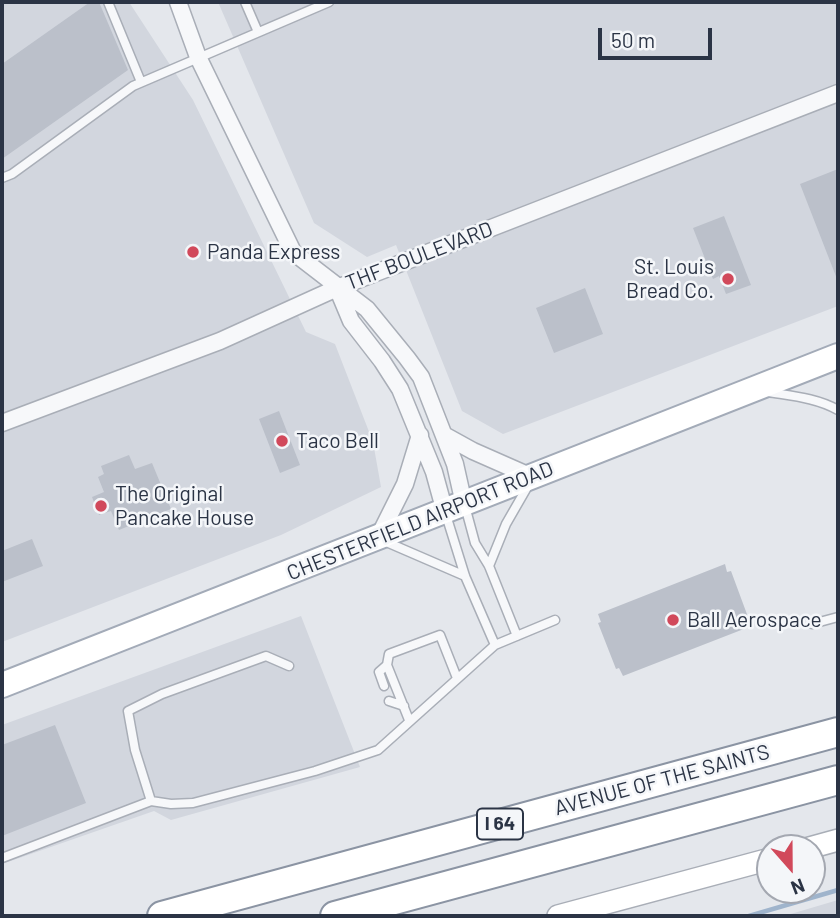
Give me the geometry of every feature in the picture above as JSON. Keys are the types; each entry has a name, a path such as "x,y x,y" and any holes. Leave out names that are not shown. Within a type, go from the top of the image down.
{"highway":[{"name":"AVENUE OF THE SAINTS","path":"162,916 838,733"},
{"name":"I 64","path":"335,916 838,780"}],"main road":[{"name":"CHESTERFIELD AIRPORT ROAD","path":"2,685 838,356"}],"street":[{"path":"178,2 198,57 293,252 367,309 407,358 430,398 455,464 455,508"},
{"name":"THF BOULEVARD","path":"2,423 220,341 337,288 838,93"},
{"path":"337,288 351,321 400,389 434,472 455,508"},
{"path":"378,538 405,484 420,435"},
{"path":"444,435 532,477"},
{"path":"558,916 756,863"}],"lane":[{"path":"108,2 141,82"},
{"path":"245,2 258,32"},
{"path":"2,178 12,174 133,86 329,2"},
{"path":"751,390 805,398 826,403 838,410"},
{"path":"489,566 506,524 532,477"},
{"path":"455,508 489,566 517,636"},
{"path":"455,508 465,576 495,645"},
{"path":"378,538 465,576"},
{"path":"812,624 838,617"},
{"path":"2,858 151,802 193,803 315,771 378,750 495,645 555,620"},
{"path":"410,720 387,665 388,654 440,635 457,678"},
{"path":"151,802 135,750 128,710 162,694 267,656 289,666"},
{"path":"384,686 379,672 387,665"},
{"path":"389,701 404,706"}],"shaded area":[{"path":"2,2 129,2 193,100 306,332 335,344 373,442 381,487 281,535 2,642"},
{"path":"218,2 838,2 838,306 503,434 462,411 396,245 367,257 314,223"},
{"path":"301,616 360,767 171,820 154,811 2,864 2,725"},
{"path":"838,900 838,916 784,916 826,904"}],"building":[{"path":"90,2 99,2 128,70 2,159 2,64"},
{"path":"838,169 838,279 837,279 800,184"},
{"path":"724,216 751,285 726,294 719,276 713,279 693,228"},
{"path":"585,288 603,334 554,353 536,308"},
{"path":"279,411 300,465 280,473 259,419"},
{"path":"129,455 135,469 152,463 171,509 153,516 154,520 138,527 136,523 119,530 111,511 99,515 92,497 104,492 98,477 104,474 101,466"},
{"path":"32,539 43,566 2,582 2,551"},
{"name":"Ball Aerospace","path":"725,564 727,572 731,571 748,617 745,618 749,627 623,676 619,668 616,669 598,623 601,622 598,614"},
{"path":"55,725 86,803 2,836 2,745"}],"waterway":[{"path":"749,916 838,890"}],"place":[{"name":"Panda Express","path":"193,252"},
{"name":"St. Louis Bread Co.","path":"728,279"},
{"name":"Taco Bell","path":"282,441"},
{"name":"The Original Pancake House","path":"101,506"},
{"name":"Ball Aerospace","path":"673,620"}]}
